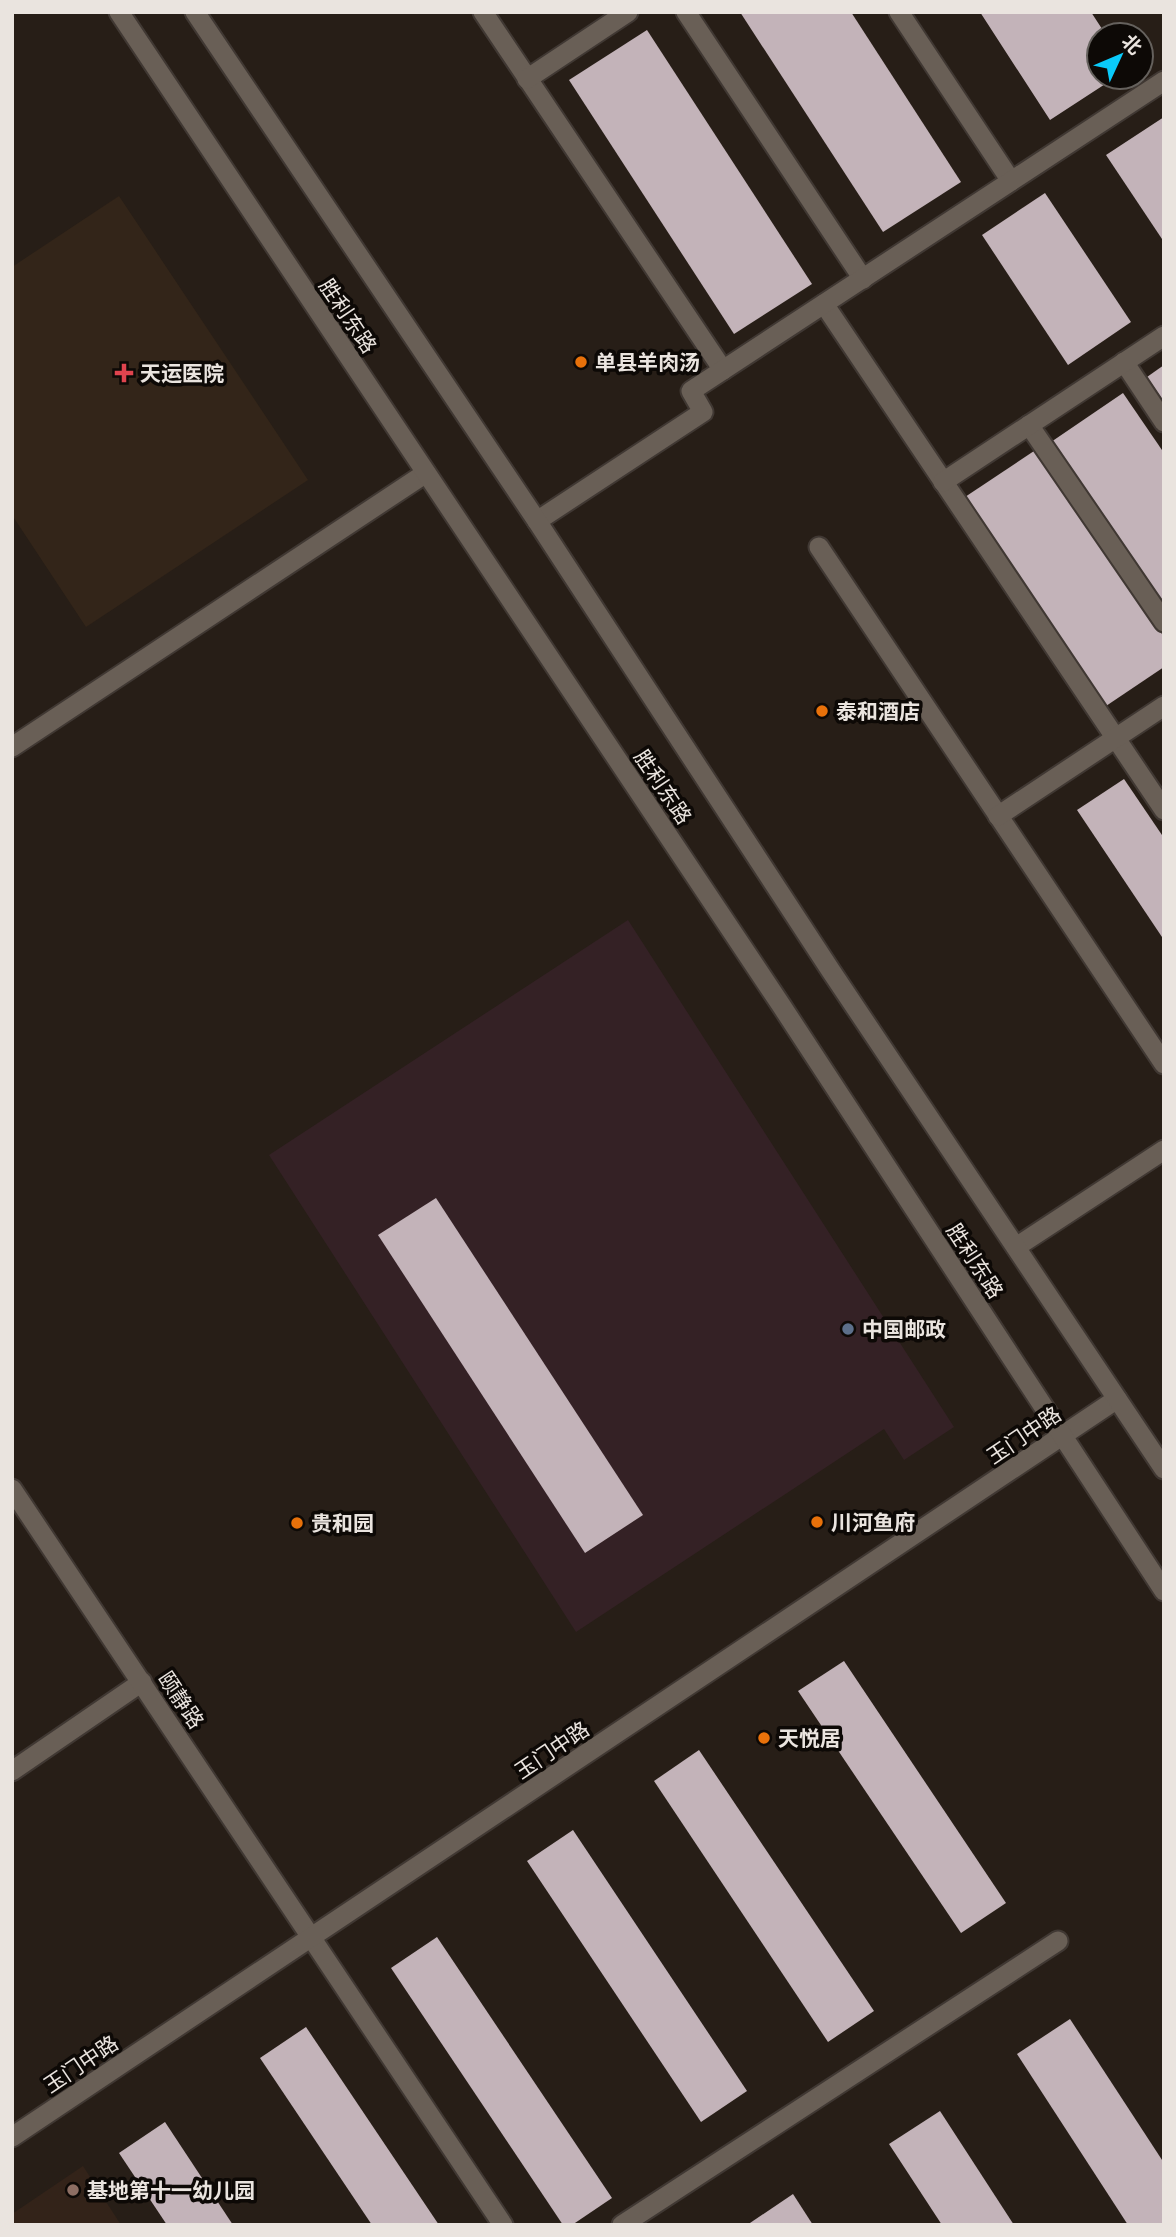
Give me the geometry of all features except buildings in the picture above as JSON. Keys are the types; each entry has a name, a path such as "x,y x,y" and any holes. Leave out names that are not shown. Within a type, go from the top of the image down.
{"street":[{"name":"胜利东路","path":"119,12 781,1004 1164,1591"},
{"name":"胜利东路","path":"195,12 537,522 831,971 1164,1469"},
{"path":"483,12 723,370"},
{"path":"527,79 628,12"},
{"path":"686,12 863,279"},
{"path":"899,12 1011,181"},
{"path":"537,522 703,412 691,391 1164,81"},
{"path":"824,304 1164,810"},
{"path":"943,482 1164,336"},
{"path":"1124,362 1164,422"},
{"path":"1029,425 1164,622"},
{"path":"12,747 426,473"},
{"path":"819,547 1164,1064"},
{"path":"998,816 1164,706"},
{"path":"1016,1247 1164,1150"},
{"name":"玉门中路","path":"12,2137 1117,1399"},
{"name":"颐静路","path":"12,1489 503,2225"},
{"path":"12,1771 142,1682"},
{"path":"622,2225 1058,1941"}],"shaded area":[{"name":"天运医院","path":"119,196 308,480 86,627 12,515 12,267"},
{"path":"628,920 954,1427 904,1460 884,1429 576,1632 269,1155"},
{"name":"基地第十一幼儿园","path":"83,2166 121,2225 12,2225 12,2214"}],"place":[{"name":"单县羊肉汤","path":"581,362"},
{"name":"天运医院","path":"124,373"},
{"name":"泰和酒店","path":"822,711"},
{"name":"中国邮政","path":"848,1329"},
{"name":"川河鱼府","path":"817,1522"},
{"name":"贵和园","path":"297,1523"},
{"name":"天悦居","path":"764,1738"},
{"name":"基地第十一幼儿园","path":"73,2190"}]}
